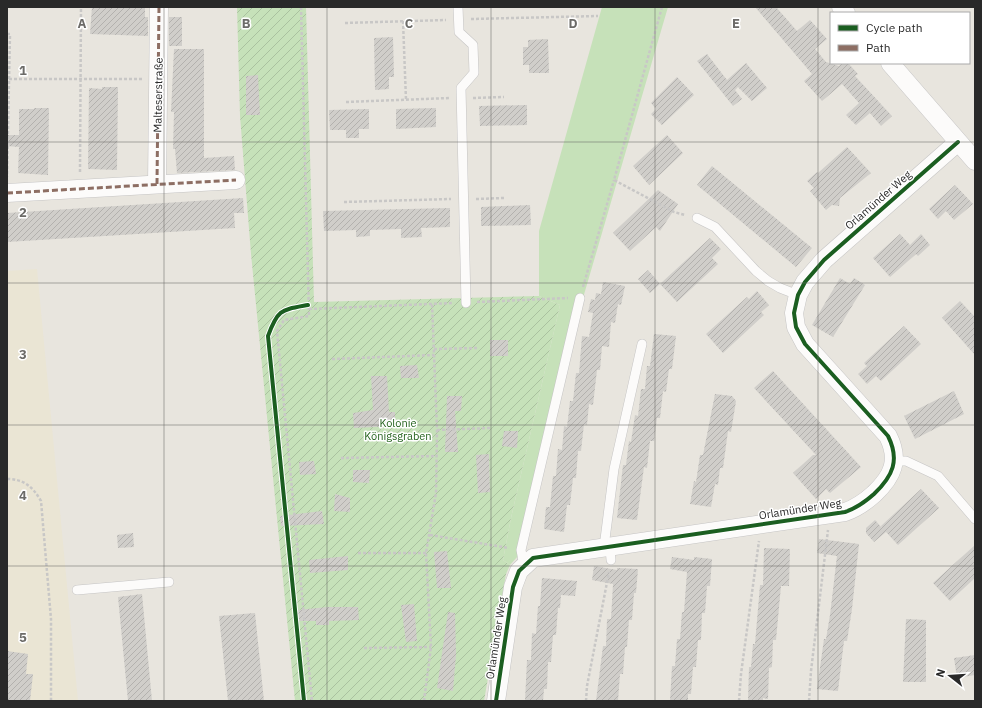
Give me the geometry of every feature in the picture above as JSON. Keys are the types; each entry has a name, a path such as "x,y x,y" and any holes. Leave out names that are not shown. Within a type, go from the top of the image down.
{"street":[{"name":"Malteserstraße","path":"157,184 159,7"},
{"path":"891,64 975,161"},
{"name":"Orlamünder Weg","path":"496,701 513,587 522,558 609,551 826,515 853,509 864,503 886,482 890,475 894,461 893,446 888,436 801,338 796,327 794,313 798,295 816,268 958,142"},
{"path":"7,193 236,180"}],"lane":[{"path":"458,7 459,32 473,46 474,73 461,88 466,303"},
{"path":"697,218 715,227 756,271 768,281 780,288 798,295"},
{"path":"522,558 580,298"},
{"path":"609,551 614,469 642,344"},
{"path":"894,461 906,461 938,476 975,519"},
{"path":"77,590 169,582"}],"path":[{"path":"79,188 81,7"},
{"path":"301,7 309,316 284,320 277,331 312,701"},
{"path":"302,306 466,303 580,298 662,7"},
{"path":"403,21 406,100"},
{"path":"7,34 10,34 8,62 7,193"},
{"path":"9,79 80,78 158,80"},
{"path":"346,102 504,97"},
{"path":"614,180 674,212 697,218"},
{"path":"344,202 504,198"},
{"path":"424,701 431,646 426,553 436,493 437,456 432,303"},
{"path":"434,349 478,348"},
{"path":"332,359 434,355"},
{"path":"437,430 490,428"},
{"path":"341,458 437,456"},
{"path":"7,479 23,481 34,490 41,501 51,619 51,701"},
{"path":"809,701 811,671 829,533 827,524"},
{"path":"739,701 741,674 760,534"},
{"path":"430,535 522,558"},
{"path":"586,701 587,686 609,551"},
{"path":"358,553 426,553"},
{"path":"364,648 431,646"}],"shaded area":[{"path":"37,269 78,701 7,701 7,271"}],"green space":[{"name":"Kolonie Königsgraben","path":"237,7 306,7 314,302 539,296 560,305 511,518 503,560 510,565 506,574 484,701 295,701 251,254 240,116"},
{"path":"602,7 668,7 583,298 518,556 510,565 503,560 511,518 560,305 539,296 539,231"}],"building":[{"path":"92,7 145,7 145,17 148,17 148,36 90,34"},
{"path":"755,7 776,7 797,31 810,20 827,39 815,49 826,62 839,66 841,64 849,64 858,74 855,76 892,116 881,126 870,113 856,125 846,115 859,103 842,84 822,101 804,81 812,74"},
{"path":"169,17 182,17 182,46 169,46"},
{"path":"393,37 394,77 389,77 389,89 375,90 374,38"},
{"path":"548,39 549,73 529,73 529,65 523,65 523,47 528,47 528,40"},
{"path":"174,49 204,49 204,158 234,156 235,170 177,173 175,149 173,149 174,112 171,112"},
{"path":"707,54 727,80 746,63 767,88 752,101 738,87 735,90 742,99 733,106 697,61"},
{"path":"258,75 260,115 246,115 246,76"},
{"path":"677,77 694,95 662,125 651,114 656,109 651,103"},
{"path":"102,87 118,87 117,170 88,169 89,88 102,89"},
{"path":"527,105 527,125 480,126 479,106"},
{"path":"49,108 48,175 18,173 19,147 7,146 7,135 19,135 19,109"},
{"path":"436,108 436,127 396,129 396,109"},
{"path":"369,109 369,129 359,129 359,138 346,138 346,130 330,130 329,110"},
{"path":"667,135 683,153 649,185 633,166"},
{"path":"847,147 871,173 840,198 839,206 832,205 826,210 810,191 814,188 807,181"},
{"path":"712,166 812,248 796,267 697,185"},
{"path":"955,185 973,204 954,220 946,211 938,219 929,209"},
{"path":"658,190 678,204 660,231 656,227 630,251 613,233"},
{"path":"243,198 244,213 234,213 235,228 7,242 7,213"},
{"path":"530,205 531,225 481,226 481,207"},
{"path":"450,208 450,227 421,228 422,237 401,238 401,229 370,230 370,236 356,237 356,230 324,231 323,211"},
{"path":"900,234 910,245 921,234 930,245 918,256 916,254 890,277 873,258"},
{"path":"710,238 721,249 712,258 718,264 677,302 660,284"},
{"path":"648,270 660,284 650,293 638,279"},
{"path":"840,278 850,284 854,278 865,285 833,337 812,325"},
{"path":"603,282 625,286 621,305 618,304 615,323 611,322 609,347 602,346 600,370 597,370 593,405 589,404 587,425 584,424 581,451 578,451 576,478 573,478 570,505 567,505 564,532 544,529 546,507 550,507 553,476 556,476 558,449 562,450 564,426 567,427 570,401 573,401 576,373 579,373 582,336 589,337 593,313 588,312 591,299 595,300 596,293 601,294"},
{"path":"757,291 769,305 761,312 764,315 723,353 706,334 747,297 749,299"},
{"path":"960,301 975,317 975,355 942,318"},
{"path":"904,326 921,344 881,381 876,376 867,384 858,374 867,366 864,363"},
{"path":"654,334 676,336 672,369 669,369 666,392 663,391 660,418 657,418 654,441 650,441 647,468 644,467 637,520 617,518 623,465 626,465 629,441 631,442 635,415 638,416 641,389 645,389 647,366 650,366"},
{"path":"490,340 508,340 508,356 490,356"},
{"path":"417,365 419,378 401,378 400,366"},
{"path":"773,371 861,467 830,493 826,489 816,499 793,473 813,455 816,455 754,388"},
{"path":"371,376 387,376 389,412 395,412 395,426 354,428 353,413 373,410"},
{"path":"954,391 964,414 915,439 904,416"},
{"path":"715,394 732,396 736,401 731,432 728,431 723,468 720,468 718,485 715,484 711,507 690,504 694,481 696,482 700,455 703,455"},
{"path":"447,396 462,396 461,411 455,411 458,452 445,452"},
{"path":"504,431 518,431 517,448 502,446"},
{"path":"489,454 490,492 478,493 476,455"},
{"path":"314,461 316,474 300,475 299,462"},
{"path":"353,470 370,470 369,483 353,482"},
{"path":"921,489 939,508 898,545 886,532 874,542 866,533 866,528 875,520 882,528 881,526"},
{"path":"335,494 350,498 350,512 334,511"},
{"path":"322,511 324,524 281,526 280,516"},
{"path":"133,533 134,547 118,548 117,535"},
{"path":"819,539 859,544 852,609 847,641 844,641 838,691 817,689 824,639 826,639 830,615 837,556 817,553"},
{"path":"975,545 975,578 950,601 933,583"},
{"path":"764,548 790,549 789,586 781,586 776,640 773,640 772,667 769,668 768,699 763,698 763,701 748,701 749,667 751,667 753,644 755,644 760,585 763,585"},
{"path":"447,551 451,588 437,588 434,552"},
{"path":"348,556 348,570 310,573 309,560"},
{"path":"672,557 694,560 694,557 712,559 710,586 707,586 705,613 702,613 701,640 698,640 696,667 693,667 691,694 688,694 688,701 670,701 672,666 675,666 677,639 680,639 687,572 670,569"},
{"path":"594,566 617,570 617,568 638,569 632,620 629,620 627,647 625,647 623,674 620,674 618,701 596,701 603,646 606,646 607,619 611,619 613,584 592,580"},
{"path":"542,578 577,581 575,596 561,595 560,608 558,608 556,635 553,635 551,662 548,662 547,689 544,689 543,701 525,701 527,660 531,660 532,633 536,634"},
{"path":"142,594 152,701 128,701 118,597"},
{"path":"414,604 417,641 406,642 401,605"},
{"path":"328,607 358,607 359,620 329,621 329,625 316,625 316,621 297,621 297,610"},
{"path":"448,612 455,613 456,655 453,691 437,688"},
{"path":"255,613 264,701 228,701 219,616"},
{"path":"906,619 926,620 926,682 903,682"},
{"path":"7,651 28,654 26,674 33,674 30,701 7,701"},
{"path":"975,655 975,675 957,678 954,658"}],"marked path":[{"path":"157,184 159,7"},
{"path":"7,193 236,180"}],"cycle path":[{"path":"496,701 513,587 519,571 533,558 845,512 864,502 886,481 893,467 894,460 894,453 888,436 805,344 796,327 794,313 798,295 805,282 824,260 958,142"},
{"path":"304,701 268,336 275,320 282,312 292,308 308,305"}]}
